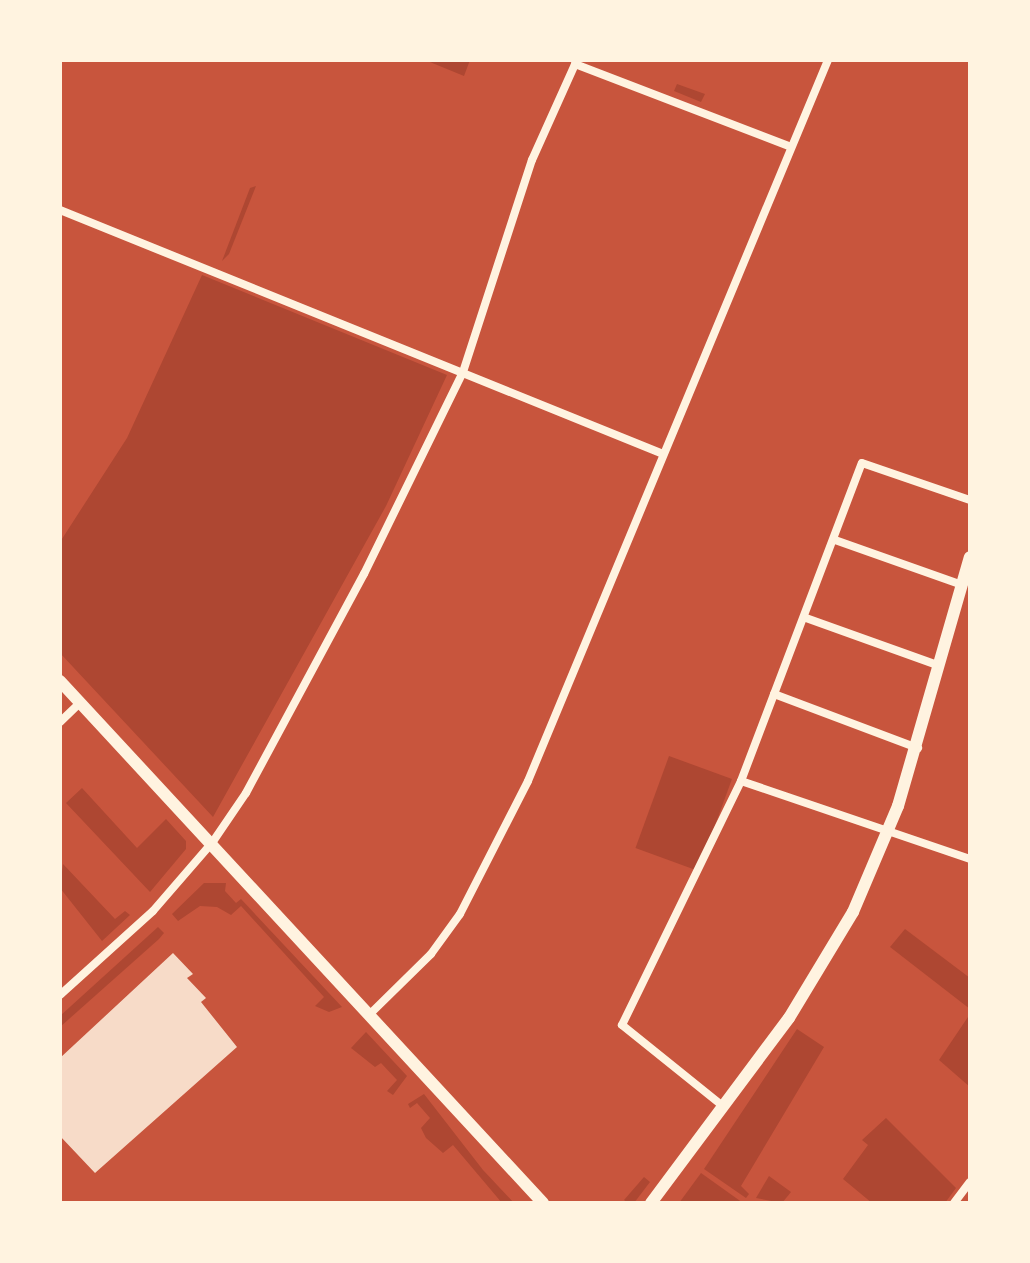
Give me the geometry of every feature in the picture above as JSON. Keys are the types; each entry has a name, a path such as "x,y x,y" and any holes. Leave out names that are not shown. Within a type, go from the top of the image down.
{"street":[{"path":"371,1013 431,954 486,869 571,682 828,60"},
{"path":"60,995 114,950 212,843 246,793 364,574 463,372 532,160 576,62 791,147"},
{"path":"60,210 663,454"},
{"path":"724,1107 622,1025 741,781 806,618 862,463 970,500"},
{"path":"835,540 962,585"},
{"path":"651,1203 724,1107 826,961 889,833 918,748 970,557"},
{"path":"806,618 940,666"},
{"path":"60,681 371,1013 543,1203"},
{"path":"774,694 918,748"},
{"path":"60,722 80,703"},
{"path":"741,781 970,859"},
{"path":"954,1203 970,1182"}],"shaded area":[{"path":"425,60 470,60 464,76"},
{"path":"677,84 705,94 701,102 674,91"},
{"path":"256,186 229,254 222,261 250,188"},
{"path":"202,275 447,375 386,506 213,817 60,653 60,542 127,438"},
{"path":"669,756 732,779 698,871 635,848"},
{"path":"82,788 137,848 166,819 186,841 186,849 150,892 66,803"},
{"path":"63,864 115,919 125,911 130,915 102,941 60,888"},
{"path":"204,883 226,883 225,891 236,903 241,899 342,1007 329,1012 315,1006 324,997 241,906 231,915 217,907 200,906 178,921 172,914"},
{"path":"158,927 164,933 159,939 60,1027 60,1016"},
{"path":"905,929 970,978 970,1009 890,947"},
{"path":"970,1014 970,1087 939,1060"},
{"path":"797,1029 824,1047 741,1186 749,1194 746,1198 704,1169"},
{"path":"366,1032 407,1076 393,1095 387,1091 397,1080 381,1063 375,1067 351,1048"},
{"path":"424,1094 483,1170 514,1203 502,1203 453,1145 443,1153 426,1138 421,1128 430,1118 417,1103 410,1108 408,1104"},
{"path":"886,1118 956,1188 945,1203 872,1203 843,1179 868,1145 862,1140"},
{"path":"701,1173 743,1203 679,1203"},
{"path":"769,1176 791,1192 782,1203 756,1198"},
{"path":"644,1177 650,1182 634,1203 628,1203 624,1200"}],"building":[{"path":"173,953 193,974 187,978 206,998 201,1002 237,1047 95,1173 60,1136 60,1058"}]}
